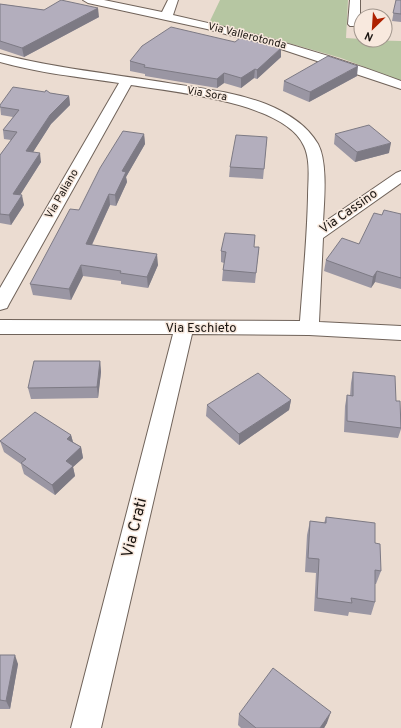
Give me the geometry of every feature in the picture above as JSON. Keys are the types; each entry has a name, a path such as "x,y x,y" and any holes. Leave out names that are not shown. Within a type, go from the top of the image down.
{"street":[{"name":"Via Vallerotonda","path":"88,0 249,36 309,52 401,85"},
{"path":"166,17 173,0"},
{"name":"Via Sora","path":"0,58 46,69 227,97 257,106 275,114 296,129 309,142 312,148 315,162 315,236"},
{"name":"Via Paliano","path":"0,304 125,84"},
{"name":"Via Cassino","path":"309,328 315,236 401,176"},
{"name":"Via Eschieto","path":"0,327 184,329 309,328 401,333"},
{"name":"Via Crati","path":"86,728 184,329"}],"green space":[{"path":"220,0 348,0 346,38 353,38 353,48 393,48 393,41 401,41 401,81 341,58 271,38 209,23"}],"building":[{"path":"61,0 98,8 22,48 0,41 0,4 44,10"},
{"path":"396,0 401,0 401,14 393,13"},
{"path":"171,27 235,42 240,38 281,48 257,70 255,69 241,78 224,73 217,79 144,67 145,65 130,61 142,46"},
{"path":"328,56 358,66 310,92 284,81"},
{"path":"13,87 45,92 46,90 50,93 69,96 50,115 26,151 40,153 13,194 22,195 9,215 0,214 0,155 17,132 3,130 19,110 0,107 0,105"},
{"path":"369,125 391,143 357,152 335,134"},
{"path":"123,131 144,134 122,171 126,172 115,195 109,194 86,244 157,254 147,277 120,273 121,271 81,265 69,289 30,284 70,209 79,210 100,168"},
{"path":"236,135 267,137 264,169 230,167"},
{"path":"384,210 401,214 401,278 377,271 373,277 326,260 342,238 359,244 374,213 382,215"},
{"path":"225,233 255,235 254,247 259,247 256,273 223,270 226,252 221,251"},
{"path":"34,361 100,361 97,387 28,388"},
{"path":"353,372 395,376 396,401 400,401 401,428 347,421 347,395 353,396"},
{"path":"258,373 291,400 239,434 207,405"},
{"path":"35,412 71,435 67,439 81,447 66,461 73,466 52,485 21,463 26,459 0,441"},
{"path":"326,517 375,523 375,543 380,544 381,571 375,570 375,602 351,598 352,603 317,598 319,559 308,558 310,521 326,523"},
{"path":"0,655 15,655 6,701 0,700"},
{"path":"273,668 331,712 320,728 256,728 239,714"}]}
